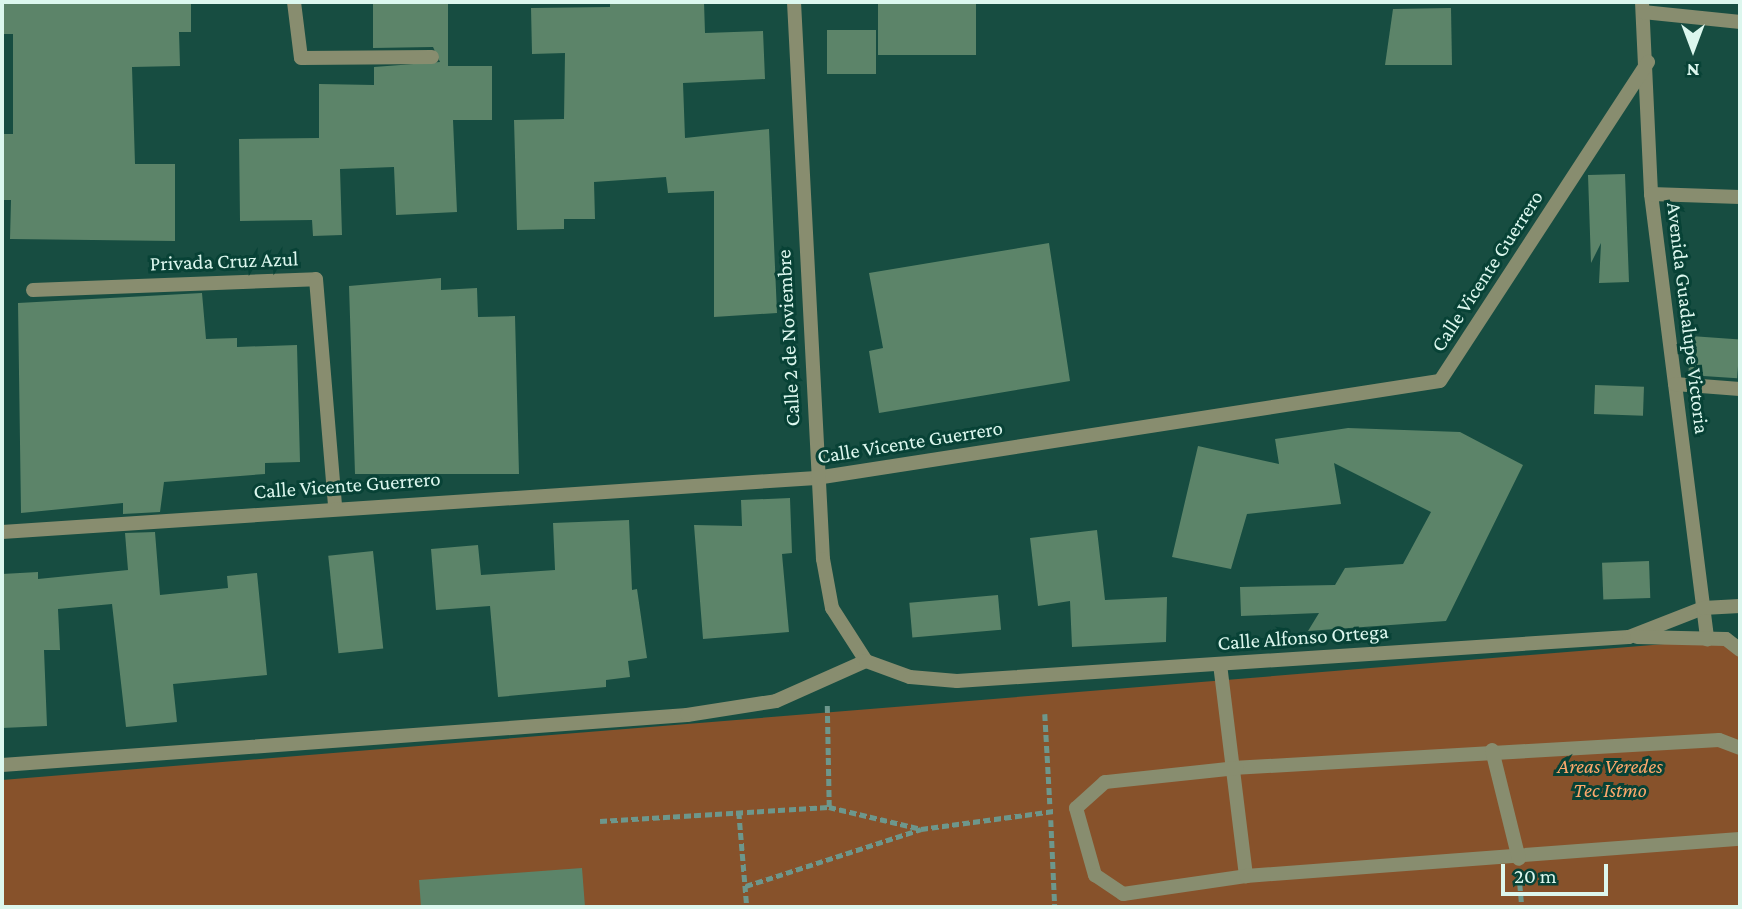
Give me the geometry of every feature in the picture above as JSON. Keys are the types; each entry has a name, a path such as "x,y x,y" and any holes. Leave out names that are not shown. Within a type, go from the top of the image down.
{"street":[{"path":"294,2 301,58 432,57"},
{"name":"Calle 2 de Noviembre","path":"794,2 816,478 832,608 866,661"},
{"path":"1642,7 1740,22"},
{"name":"Avenida Guadalupe Victoria","path":"1642,7 1647,62 1651,194 1707,639"},
{"name":"Calle Vicente Guerrero","path":"2,532 334,506 816,478 1440,381 1647,62"},
{"path":"1651,194 1740,197"},
{"name":"Privada Cruz Azul","path":"33,290 316,279 334,506"},
{"path":"1675,384 1740,389"},
{"name":"Calle Alfonso Ortega","path":"866,661 910,677 957,681 1629,637 1703,608 1740,606"},
{"path":"1629,637 1726,639 1740,650"},
{"path":"2,765 687,715 776,701 866,661"},
{"path":"1220,663 1237,768 1246,876"},
{"path":"1740,748 1719,740 1492,750 1237,768 1105,782 1076,808 1096,875 1123,894 1246,876 1518,859 1740,839"},
{"path":"1492,750 1518,859"}],"path":[{"path":"827,679 829,807"},
{"path":"600,821 829,807 921,829"},
{"path":"746,886 921,829 1076,808"},
{"path":"739,812 747,907"}],"green space":[{"name":"Areas Veredes Tec Istmo","path":"1726,639 1740,650 1740,907 2,907 2,780"}],"building":[{"path":"2,2 191,2 191,32 179,32 180,66 132,67 135,164 175,164 175,241 10,239 11,200 2,200 2,134 13,134 13,34 2,34"},
{"path":"610,2 704,2 705,33 763,31 765,79 683,83 685,138 769,129 777,313 714,317 714,191 668,193 666,177 594,182 595,219 564,219 564,229 517,230 514,120 564,119 565,53 532,54 531,8 610,7"},
{"path":"878,2 976,2 976,55 878,55"},
{"path":"373,3 448,3 448,66 492,66 492,120 453,120 457,212 396,215 394,167 340,169 342,235 313,236 312,220 240,221 239,139 319,138 319,84 374,85 374,67 440,62 433,47 373,48"},
{"path":"1451,8 1452,65 1385,65 1393,9"},
{"path":"827,30 876,30 876,74 827,74"},
{"path":"1625,174 1629,282 1599,283 1601,243 1591,263 1588,175"},
{"path":"1049,243 1070,381 879,413 869,351 883,348 869,273"},
{"path":"441,278 441,290 477,288 478,317 515,316 519,474 355,474 349,286"},
{"path":"202,293 206,339 237,338 237,347 297,345 300,462 265,463 265,474 164,482 160,512 123,514 123,503 21,513 18,303"},
{"path":"1691,336 1740,339 1737,378 1688,375"},
{"path":"1595,385 1644,387 1643,416 1594,414"},
{"path":"1348,428 1460,432 1523,465 1446,621 1308,631 1319,613 1241,616 1240,587 1335,585 1345,568 1403,564 1431,512 1334,463 1341,504 1247,514 1231,569 1172,557 1198,446 1279,464 1275,439"},
{"path":"790,498 792,553 782,554 789,632 703,639 694,525 742,526 741,500"},
{"path":"629,520 632,590 637,589 647,658 628,661 630,677 606,680 606,687 498,697 490,606 436,610 431,549 478,545 481,575 555,570 553,523"},
{"path":"1097,530 1105,600 1167,597 1166,642 1072,647 1070,601 1038,606 1030,538"},
{"path":"155,532 160,595 228,588 227,576 257,573 267,675 173,684 177,722 126,727 112,604 58,609 60,650 44,650 47,726 2,728 2,574 38,572 38,579 128,570 125,533"},
{"path":"373,551 383,648 338,653 328,556"},
{"path":"1649,561 1650,598 1603,600 1602,563"},
{"path":"998,595 1001,630 912,638 909,603"},
{"path":"582,868 585,907 421,907 419,880"}]}
